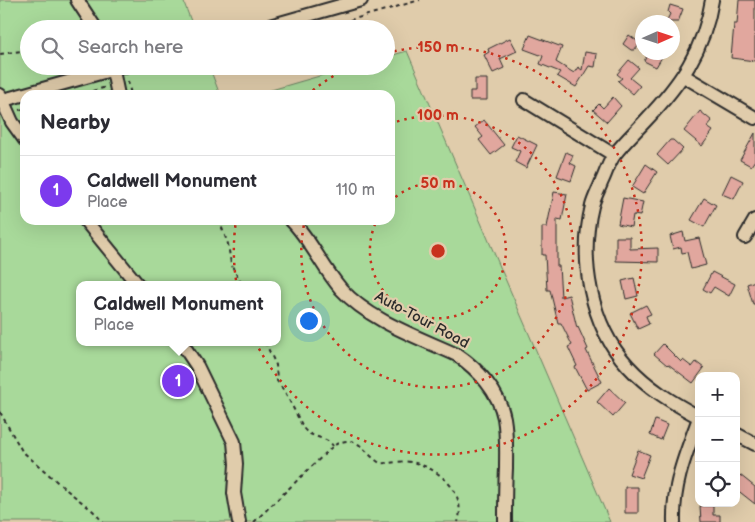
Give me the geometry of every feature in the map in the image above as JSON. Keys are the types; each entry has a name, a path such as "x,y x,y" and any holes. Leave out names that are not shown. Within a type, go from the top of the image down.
{"street":[{"path":"77,0 90,20"},
{"path":"291,20 361,0"},
{"path":"695,415 672,402 648,385 628,366 611,343 599,318 591,292 587,259 592,205 614,155 671,94 684,76 705,33 712,0"},
{"path":"33,90 87,75"},
{"path":"113,75 114,90"},
{"path":"684,76 755,118"},
{"path":"20,94 1,99 12,122 20,133"},
{"path":"524,100 614,155"},
{"path":"745,237 755,220"},
{"path":"88,225 135,281"},
{"name":"Auto-Tour Road","path":"296,225 341,289 356,302 376,316 457,355 484,379 497,400 504,417 506,441 505,522"},
{"path":"183,346 197,366 234,442 236,464 234,493 239,522"},
{"path":"674,522 673,504 677,482 695,429"},
{"path":"740,435 754,440"}],"path":[{"path":"350,20 420,0"},
{"path":"0,54 20,51"},
{"path":"128,81 130,90"},
{"path":"14,112 20,110"},
{"path":"221,225 228,244 231,264 240,281"},
{"path":"268,346 274,357 277,381 285,392 306,432 329,441 333,446"},
{"path":"0,412 22,450 93,511 103,522"},
{"path":"254,522 333,446 346,442 357,443 380,464 411,462 435,471 453,487 460,511 458,522"}],"green space":[{"path":"0,0 183,0 191,20 20,20 20,75 212,75 218,90 20,90 20,225 395,225 395,90 271,90 323,75 395,75 395,54 407,51 610,522 0,522"}],"building":[{"path":"739,0 755,0 755,61 731,58 734,24 737,24"},
{"path":"670,5 683,9 680,17 680,15 670,15 668,12"},
{"path":"530,35 562,47 556,62 574,73 578,67 582,70 585,52 597,54 595,67 589,66 576,87 557,76 560,72 540,64 543,56 524,49"},
{"path":"629,35 635,39 635,49 631,50 623,44"},
{"path":"510,38 517,51 500,59 504,68 493,73 484,55 489,52 488,49"},
{"path":"629,60 639,68 630,78 640,86 633,94 618,81 622,78 617,74"},
{"path":"645,60 660,60 656,67"},
{"path":"475,79 487,79 487,100 470,100 470,91 475,91"},
{"path":"613,97 621,106 607,122 593,110 599,104 603,108"},
{"path":"700,111 712,121 707,127 713,131 702,146 684,131"},
{"path":"484,120 504,145 491,155 479,140 483,137 475,127"},
{"path":"755,133 755,160 751,166 740,160"},
{"path":"517,135 537,145 526,168 515,162 520,151 511,147"},
{"path":"670,140 673,140 683,149 668,165 657,155"},
{"path":"566,152 573,155 570,163 576,166 571,181 557,176"},
{"path":"646,164 657,172 643,194 632,187"},
{"path":"731,175 743,181 734,199 722,194"},
{"path":"554,192 567,194 562,220 557,219 557,266 559,266 561,297 569,295 577,328 602,382 587,390 575,367 577,366 568,347 572,345 561,323 558,323 550,290 547,290 545,255 542,255 542,227 547,227"},
{"path":"623,198 643,202 640,216 633,215 631,227 618,224"},
{"path":"704,198 716,205 704,227 691,220"},
{"path":"683,232 685,241 699,238 706,265 691,269 687,252 682,253 681,247 673,249 670,236"},
{"path":"616,237 630,237 630,249 658,248 658,262 616,261"},
{"path":"712,272 735,284 729,296 714,287 710,293 703,289"},
{"path":"634,278 638,296 626,299 622,281"},
{"path":"755,281 755,304 753,304 747,284"},
{"path":"646,305 651,314 646,316 649,324 638,329 630,313"},
{"path":"663,344 681,362 683,360 692,367 696,362 704,368 701,372 695,372 693,383 654,354"},
{"path":"609,388 625,403 613,417 597,402"},
{"path":"655,420 667,425 661,440 650,435"},
{"path":"638,450 650,455 641,478 629,474"},
{"path":"740,475 755,487 755,504 740,492"},
{"path":"625,487 638,487 638,513 625,513"},
{"path":"700,507 713,507 713,515 720,515 720,522 701,522"}],"place":[{"name":"Caldwell Monument","path":"178,381"}]}
